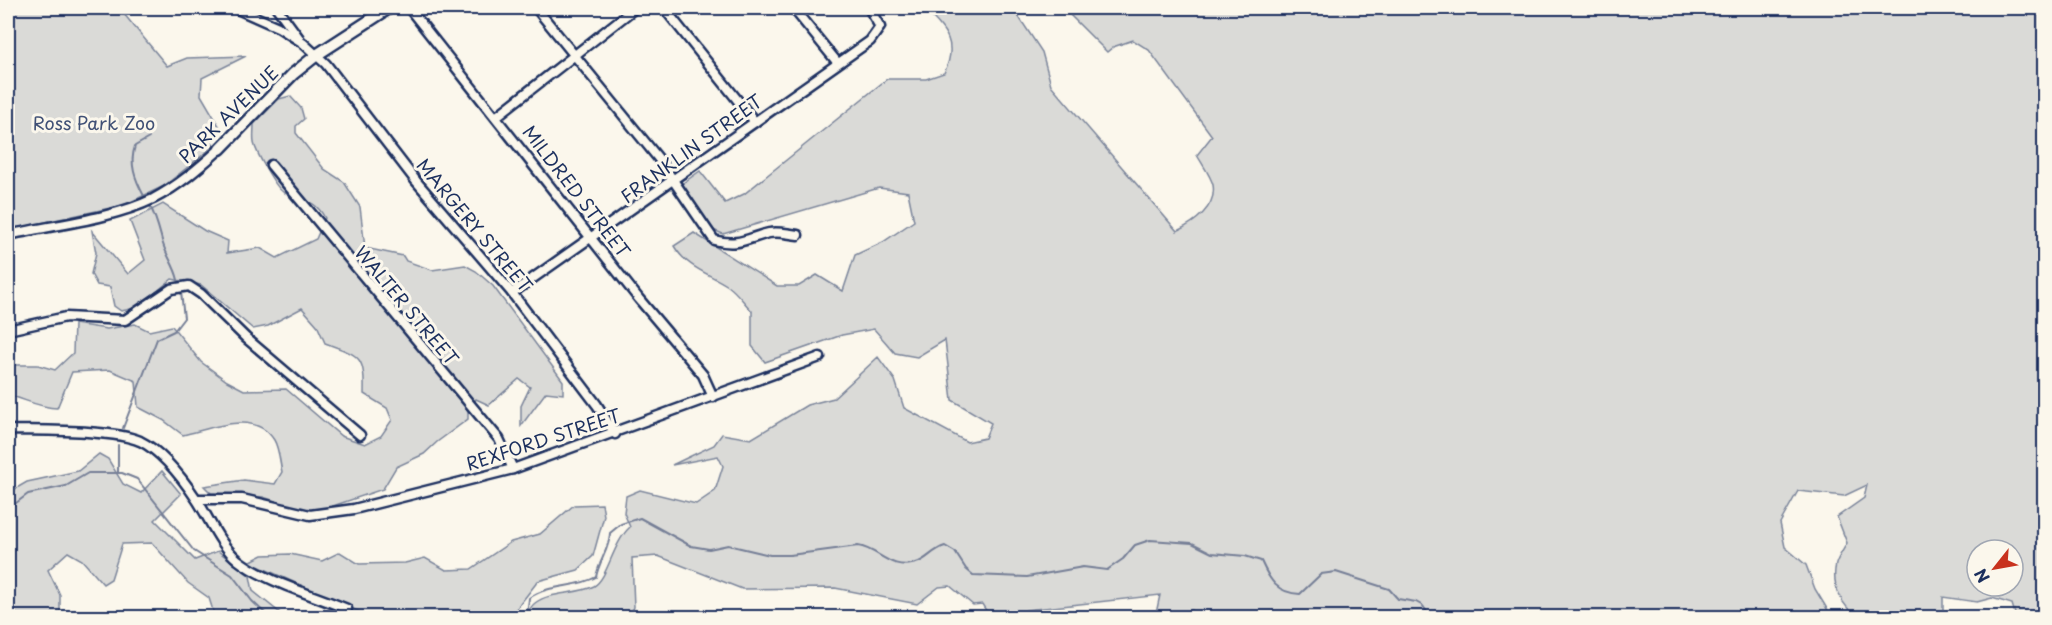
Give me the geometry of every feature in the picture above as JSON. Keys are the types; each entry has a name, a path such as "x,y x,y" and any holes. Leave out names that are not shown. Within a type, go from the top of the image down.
{"street":[{"path":"235,8 278,27 303,43"},
{"path":"277,8 303,43"},
{"name":"PARK AVENUE","path":"8,235 122,210 142,203 187,178 220,148 285,81 318,54 389,8"},
{"name":"MILDRED STREET","path":"409,8 498,116 592,238 703,375 713,398"},
{"path":"536,8 658,158 714,240 747,242 780,232 798,235"},
{"path":"498,116 635,8"},
{"path":"664,8 754,122"},
{"path":"793,8 837,62"},
{"name":"FRANKLIN STREET","path":"512,293 837,62 870,41 880,30 879,23 869,8"},
{"name":"MARGERY STREET","path":"303,43 318,54 416,181 512,293 597,405 615,434"},
{"name":"WALTER STREET","path":"271,165 348,262 500,439 513,469"},
{"path":"8,330 66,317 125,320 171,289 189,286 201,294 246,338 360,435"},
{"name":"REXFORD STREET","path":"197,499 242,499 310,515 330,514 513,469 615,434 820,357"},
{"path":"8,430 54,431 135,439 157,452 197,499 231,553 247,567 347,609"}],"green space":[{"name":"Ross Park Zoo","path":"8,8 119,8 167,66 187,58 246,56 202,78 201,95 221,129 210,139 214,146 164,186 124,205 8,230"},
{"path":"912,8 1013,8 1042,52 1051,85 1177,231 1197,219 1211,200 1212,181 1197,155 1212,136 1149,50 1133,40 1113,47 1107,52 1063,8 2044,8 2044,617 2016,617 2012,604 1992,598 1977,602 1943,597 1943,617 1859,617 1853,613 1842,601 1836,587 1836,564 1847,543 1837,517 1864,498 1867,485 1844,496 1798,491 1780,523 1785,547 1806,565 1815,589 1832,617 1196,618 1192,610 1170,617 1151,617 1157,609 1160,595 1026,610 1017,617 990,617 982,604 973,605 950,586 939,587 917,604 835,588 742,589 658,556 632,558 634,607 629,617 524,618 532,606 541,599 587,589 599,582 619,542 630,527 624,513 626,496 640,490 696,504 715,491 723,466 718,456 672,465 714,445 722,434 751,439 807,405 834,398 878,357 895,380 904,408 967,442 985,438 991,423 952,400 945,340 917,357 895,353 874,329 842,335 765,362 752,346 752,311 731,288 685,260 674,246 694,233 777,286 799,286 817,275 843,291 855,255 883,242 914,221 908,192 879,188 723,234 708,228 679,186 700,171 725,203 744,194 887,79 926,79 944,73 950,45 944,30 924,9"},
{"path":"290,96 301,108 304,119 296,126 296,133 324,169 344,182 360,207 365,248 403,256 406,261 432,270 465,265 476,271 493,286 563,381 563,394 546,392 521,426 521,406 530,387 519,379 489,405 476,399 468,412 468,419 424,454 396,467 383,489 324,509 306,511 263,497 211,493 204,486 244,480 275,484 282,472 277,447 266,431 256,425 232,424 183,435 163,420 138,407 136,381 110,370 72,372 57,408 38,405 8,395 8,365 38,365 55,370 73,353 74,324 107,329 135,324 149,331 172,326 201,362 244,390 286,389 341,436 365,444 381,436 392,420 387,408 364,394 363,371 358,359 346,351 325,343 317,325 302,308 268,326 253,329 201,285 172,279 136,308 121,311 114,306 110,287 97,285 91,274 96,253 92,231 128,274 145,260 130,221 163,204 205,231 228,241 227,253 260,248 277,258 316,239 325,218 311,203 289,196 275,184 254,143 254,124 279,99"},
{"path":"99,454 108,459 123,484 141,493 162,471 181,494 155,520 195,560 218,551 250,576 253,591 285,617 215,617 209,598 188,583 152,543 122,544 111,579 103,584 82,560 68,552 48,570 60,595 60,617 8,617 8,493 27,482 78,471"},
{"path":"602,504 604,516 593,556 578,570 538,581 510,617 371,617 249,562 263,555 290,554 322,561 340,552 359,564 405,563 425,558 446,570 471,569 511,542 540,534 574,505"}],"waterway":[{"path":"144,196 136,177 133,153 135,146 149,138"},
{"path":"150,206 178,280"},
{"path":"123,428 157,339 174,331 184,318 181,292"},
{"path":"118,445 118,472"},
{"path":"8,509 28,494 66,486 88,473 122,473 137,479 194,551 232,575 252,601 270,618"},
{"path":"527,618 529,598 537,593 596,577 610,533 621,524 640,518 691,546 709,549 728,545 770,555 790,555 858,546 892,562 907,565 920,562 945,546 955,552 966,569 973,575 1027,577 1083,567 1107,570 1123,559 1135,545 1150,540 1192,543 1212,553 1245,556 1261,561 1271,580 1285,591 1300,594 1321,574 1336,572 1389,589 1398,599 1416,602 1423,606 1431,618"}]}
